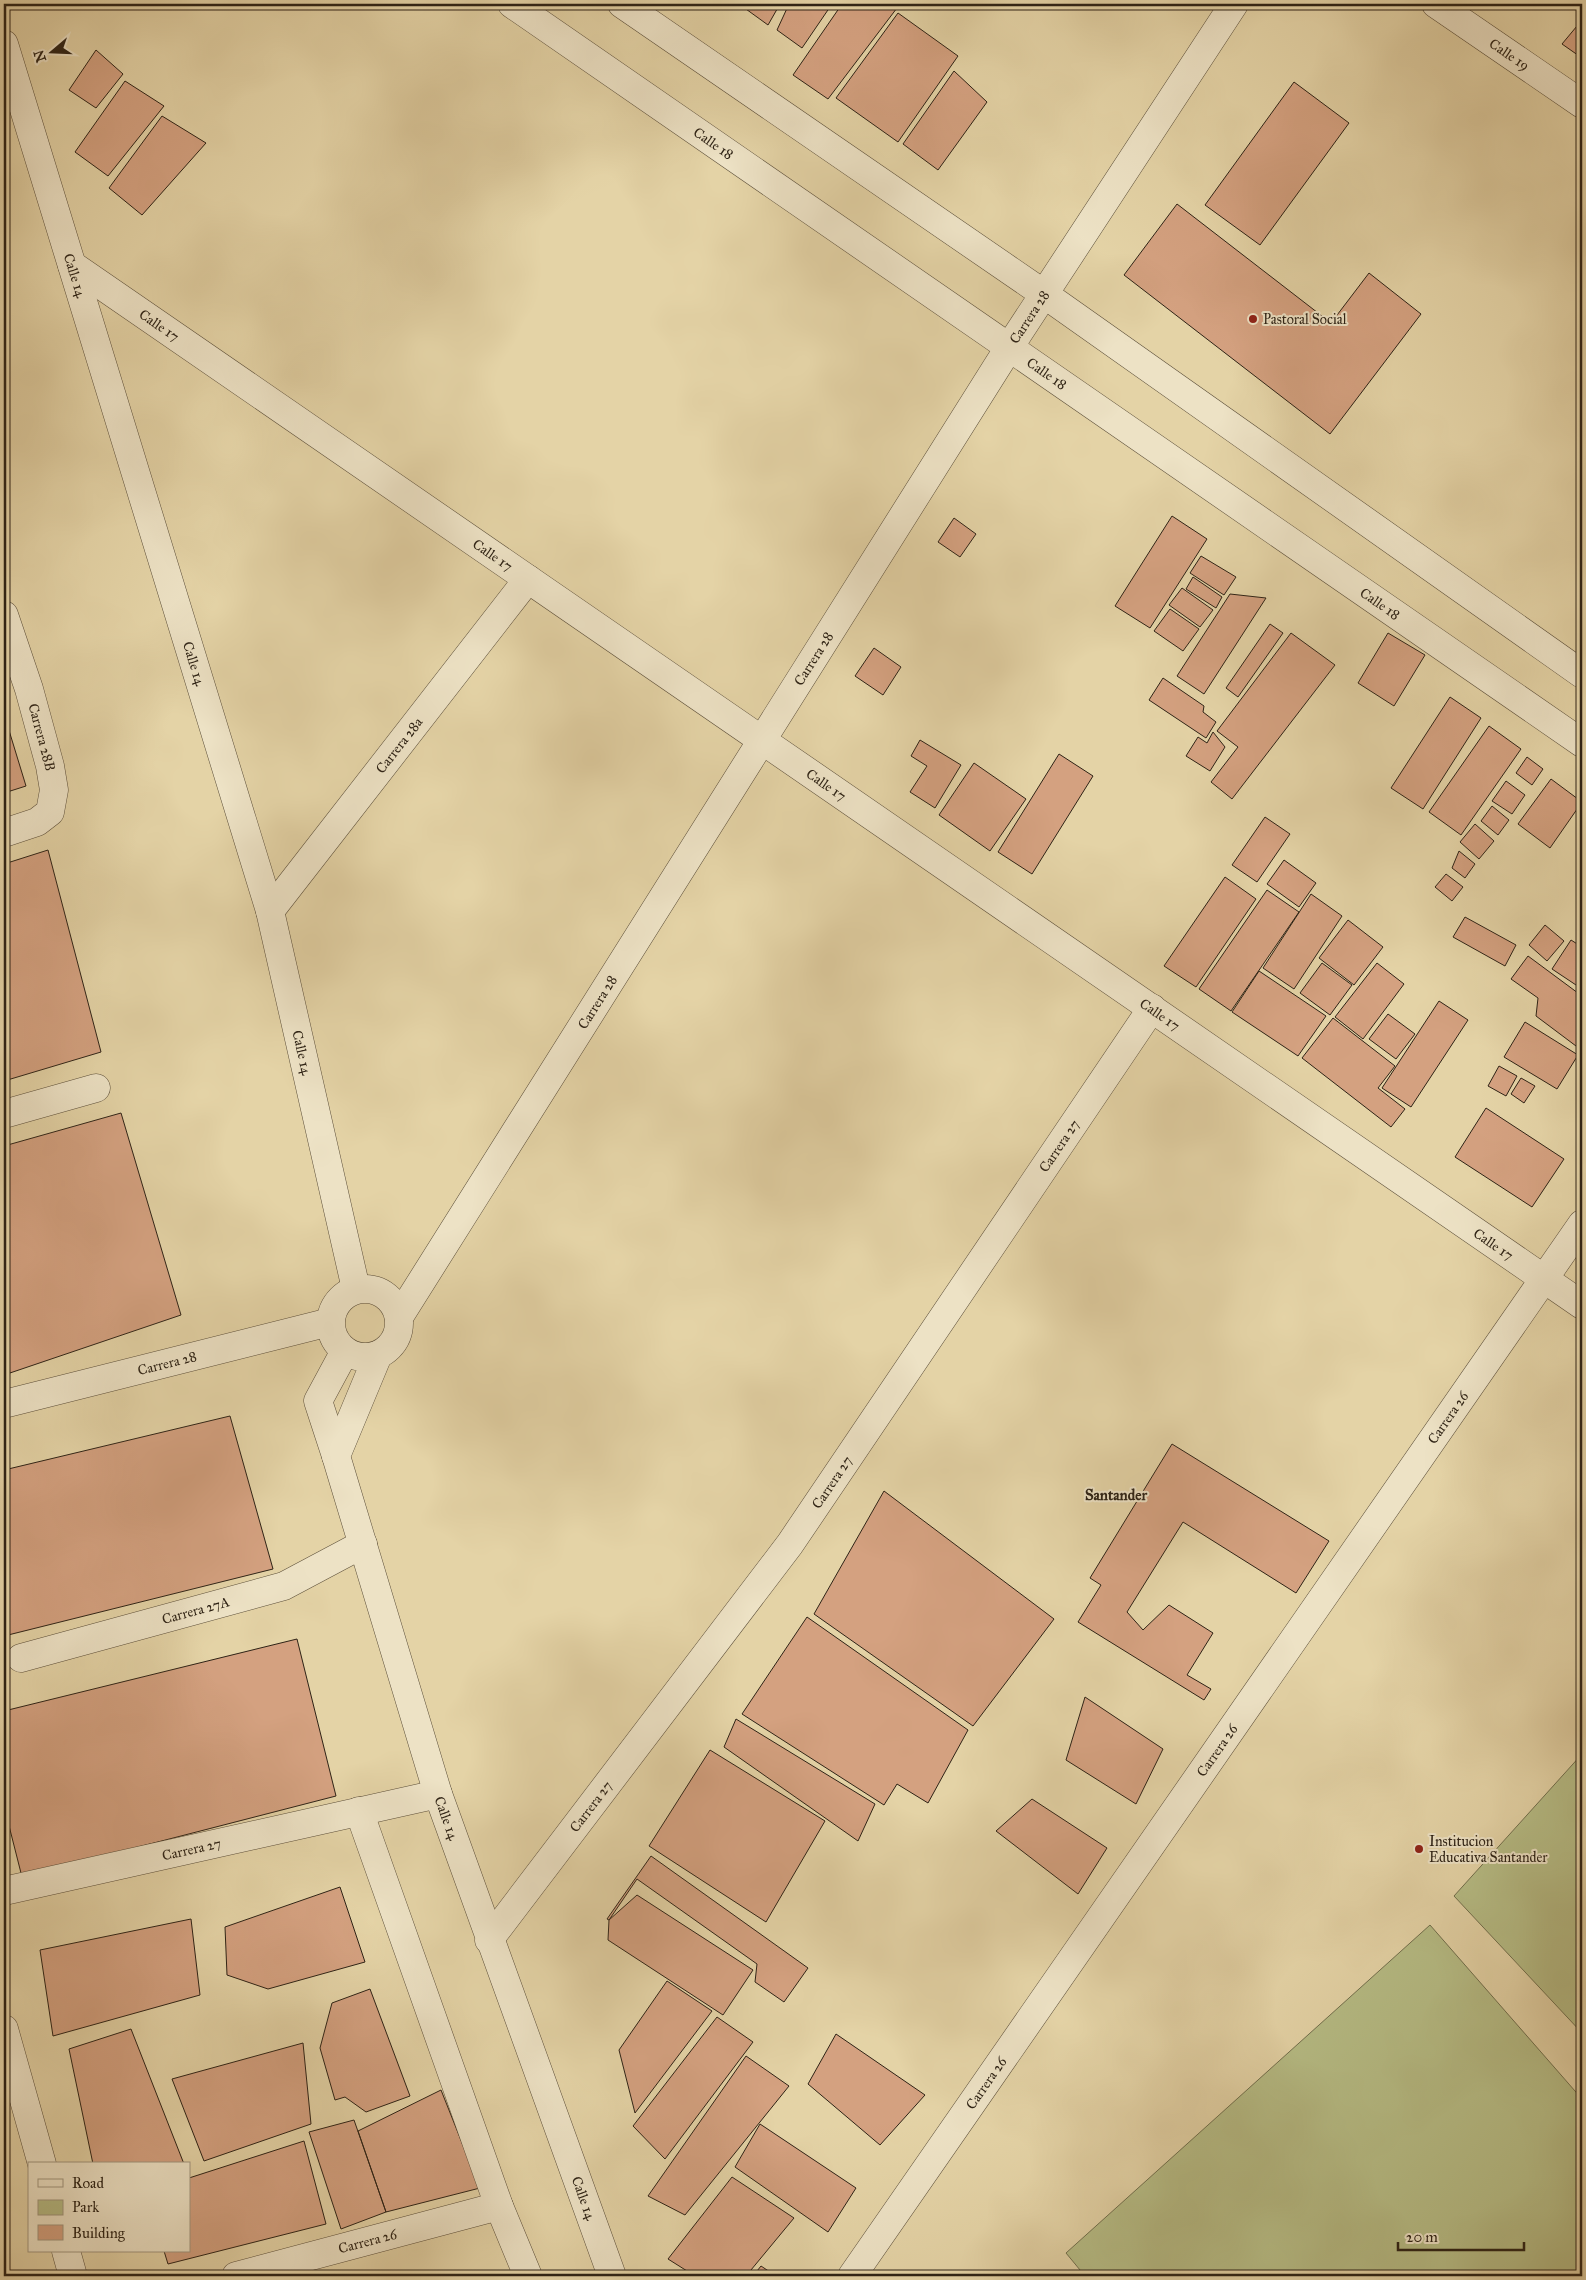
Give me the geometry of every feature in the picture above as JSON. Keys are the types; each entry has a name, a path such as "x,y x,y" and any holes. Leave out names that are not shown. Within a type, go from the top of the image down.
{"street":[{"name":"Calle 18","path":"512,4 1010,346 1582,743"},
{"path":"622,4 1044,294 1582,674"},
{"name":"Carrera 28","path":"399,1317 1010,346 1234,4"},
{"name":"Calle 19","path":"1436,4 1582,104"},
{"name":"Calle 14","path":"4,44 270,911 356,1289"},
{"name":"Calle 17","path":"72,265 1582,1305"},
{"name":"Carrera 28a","path":"270,911 528,579"},
{"name":"Carrera 28B","path":"4,614 29,689 50,766 54,790 50,812 37,822 4,833"},
{"name":"Carrera 27","path":"490,1940 790,1544 1152,1008"},
{"path":"4,1114 96,1088"},
{"name":"Carrera 26","path":"852,2276 1582,1224"},
{"path":"356,1289 379,1291 395,1306 399,1317 399,1329 395,1340 388,1349 378,1355 367,1358 355,1357 336,1343 330,1322 332,1311 338,1302 346,1294 356,1289"},
{"name":"Carrera 28","path":"4,1404 330,1322"},
{"name":"Calle 14","path":"345,1351 318,1401 438,1794 612,2276"},
{"path":"336,1456 378,1355"},
{"name":"Carrera 27A","path":"21,1658 284,1586 363,1544"},
{"name":"Carrera 27","path":"4,1891 438,1794"},
{"path":"358,1811 499,2206 528,2276"},
{"path":"4,2029 41,2162"},
{"name":"Carrera 26","path":"236,2276 499,2206"},
{"path":"66,2252 73,2276"}],"green space":[{"path":"1582,1754 1582,2033 1454,1896"},
{"path":"1430,1925 1582,2099 1582,2276 1085,2276 1066,2253"}],"building":[{"path":"739,4 780,4 768,25"},
{"path":"789,4 832,4 802,48 777,30"},
{"path":"842,4 900,4 828,99 793,75"},
{"path":"898,13 958,56 898,142 836,98"},
{"path":"1582,20 1582,58 1562,44"},
{"path":"96,50 123,74 96,108 69,90"},
{"path":"954,71 987,102 938,170 903,144"},
{"path":"125,81 164,106 108,176 75,152"},
{"path":"1294,82 1349,123 1260,245 1205,205"},
{"path":"162,116 206,143 142,215 109,188"},
{"name":"Pastoral Social","path":"1177,204 1331,323 1369,273 1421,314 1330,434 1124,275"},
{"path":"1172,516 1207,539 1150,628 1115,606"},
{"path":"954,518 976,534 960,557 938,542"},
{"path":"1201,556 1236,577 1224,595 1190,573"},
{"path":"1193,577 1222,597 1216,608 1186,589"},
{"path":"1182,588 1213,610 1200,627 1169,605"},
{"path":"1230,594 1266,598 1204,694 1177,676"},
{"path":"1170,609 1199,629 1183,651 1154,631"},
{"path":"1270,624 1283,633 1238,697 1226,688"},
{"path":"1291,633 1335,665 1232,799 1211,782 1238,747 1217,731"},
{"path":"1388,633 1425,655 1394,706 1358,683"},
{"path":"874,648 901,667 883,695 855,676"},
{"path":"1163,678 1204,706 1203,712 1216,722 1206,738 1149,700"},
{"path":"1450,697 1481,718 1423,809 1391,788"},
{"path":"4,714 26,786 4,793"},
{"path":"1489,726 1521,749 1461,835 1429,812"},
{"path":"1213,732 1225,747 1210,771 1186,756 1198,737 1207,743"},
{"path":"920,740 961,765 935,808 910,792 927,766 911,756"},
{"path":"1059,754 1093,776 1032,874 998,852"},
{"path":"1527,757 1543,769 1532,785 1516,773"},
{"path":"974,763 1026,799 990,851 939,815"},
{"path":"1551,779 1582,802 1550,848 1518,824"},
{"path":"1506,781 1525,795 1512,814 1492,801"},
{"path":"1492,806 1509,820 1498,835 1481,821"},
{"path":"1265,817 1290,834 1257,882 1232,865"},
{"path":"1475,824 1494,841 1479,859 1460,842"},
{"path":"48,850 101,1052 4,1081 4,864"},
{"path":"1459,851 1475,864 1465,878 1452,868"},
{"path":"1284,860 1316,883 1299,907 1267,884"},
{"path":"1446,874 1463,887 1452,901 1435,887"},
{"path":"1225,877 1256,899 1196,987 1164,966"},
{"path":"1267,890 1299,912 1231,1011 1199,989"},
{"path":"1311,894 1342,916 1294,989 1263,968"},
{"path":"1465,917 1516,945 1505,966 1453,937"},
{"path":"1348,920 1383,947 1354,985 1319,958"},
{"path":"1545,925 1564,941 1547,961 1529,945"},
{"path":"1571,940 1582,947 1582,989 1552,969"},
{"path":"1528,956 1582,996 1580,1049 1536,1016 1538,998 1511,979"},
{"path":"1322,963 1352,985 1330,1015 1300,993"},
{"path":"1377,963 1404,984 1363,1039 1335,1017"},
{"path":"1259,971 1326,1016 1298,1056 1232,1012"},
{"path":"1439,1001 1468,1020 1411,1107 1382,1088"},
{"path":"1388,1014 1415,1034 1396,1059 1369,1039"},
{"path":"1333,1018 1395,1066 1378,1088 1405,1109 1391,1127 1302,1058"},
{"path":"1525,1022 1578,1055 1557,1089 1504,1057"},
{"path":"1499,1066 1517,1076 1506,1096 1488,1086"},
{"path":"1521,1078 1535,1086 1524,1103 1511,1094"},
{"path":"1486,1108 1564,1159 1532,1207 1455,1157"},
{"path":"121,1113 181,1315 4,1375 4,1146"},
{"path":"230,1416 273,1569 4,1636 4,1470"},
{"path":"1172,1444 1329,1541 1296,1593 1183,1522 1127,1612 1143,1630 1169,1605 1213,1633 1187,1675 1211,1689 1204,1700 1078,1622 1101,1585 1090,1578"},
{"path":"884,1491 1054,1619 973,1726 814,1614"},
{"path":"807,1617 968,1730 928,1803 897,1784 884,1805 742,1714"},
{"path":"297,1639 336,1796 22,1877 4,1806 4,1711"},
{"path":"1085,1697 1163,1749 1136,1804 1066,1760"},
{"path":"736,1719 875,1804 858,1841 724,1747"},
{"path":"710,1750 825,1821 766,1922 649,1846"},
{"path":"1032,1799 1107,1848 1078,1894 996,1831"},
{"path":"651,1856 808,1968 784,2002 755,1982 757,1964 637,1879 609,1920 607,1919"},
{"path":"340,1887 365,1962 268,1989 227,1975 225,1927"},
{"path":"637,1895 753,1970 723,2015 608,1940 609,1920"},
{"path":"191,1919 200,1995 53,2036 40,1950"},
{"path":"667,1981 712,2011 635,2113 619,2050"},
{"path":"370,1989 410,2096 366,2112 345,2097 335,2100 320,2048 332,2003"},
{"path":"717,2017 753,2042 665,2159 633,2126"},
{"path":"131,2029 183,2162 93,2162 69,2049"},
{"path":"836,2034 925,2095 880,2145 808,2084"},
{"path":"303,2043 311,2124 204,2161 172,2079"},
{"path":"746,2056 789,2086 685,2215 648,2196"},
{"path":"441,2090 480,2188 386,2212 358,2131"},
{"path":"354,2120 386,2212 341,2229 309,2132"},
{"path":"760,2124 856,2188 828,2232 735,2167"},
{"path":"304,2141 326,2224 168,2264 164,2252 190,2252 190,2178"},
{"path":"732,2177 794,2218 746,2276 695,2276 668,2259"},
{"path":"761,2266 776,2276 753,2276"}],"place":[{"name":"Pastoral Social","path":"1253,319"},
{"name":"Institucion Educativa Santander","path":"1419,1849"}],"district":[{"name":"Santander","path":"1116,1495"}]}
